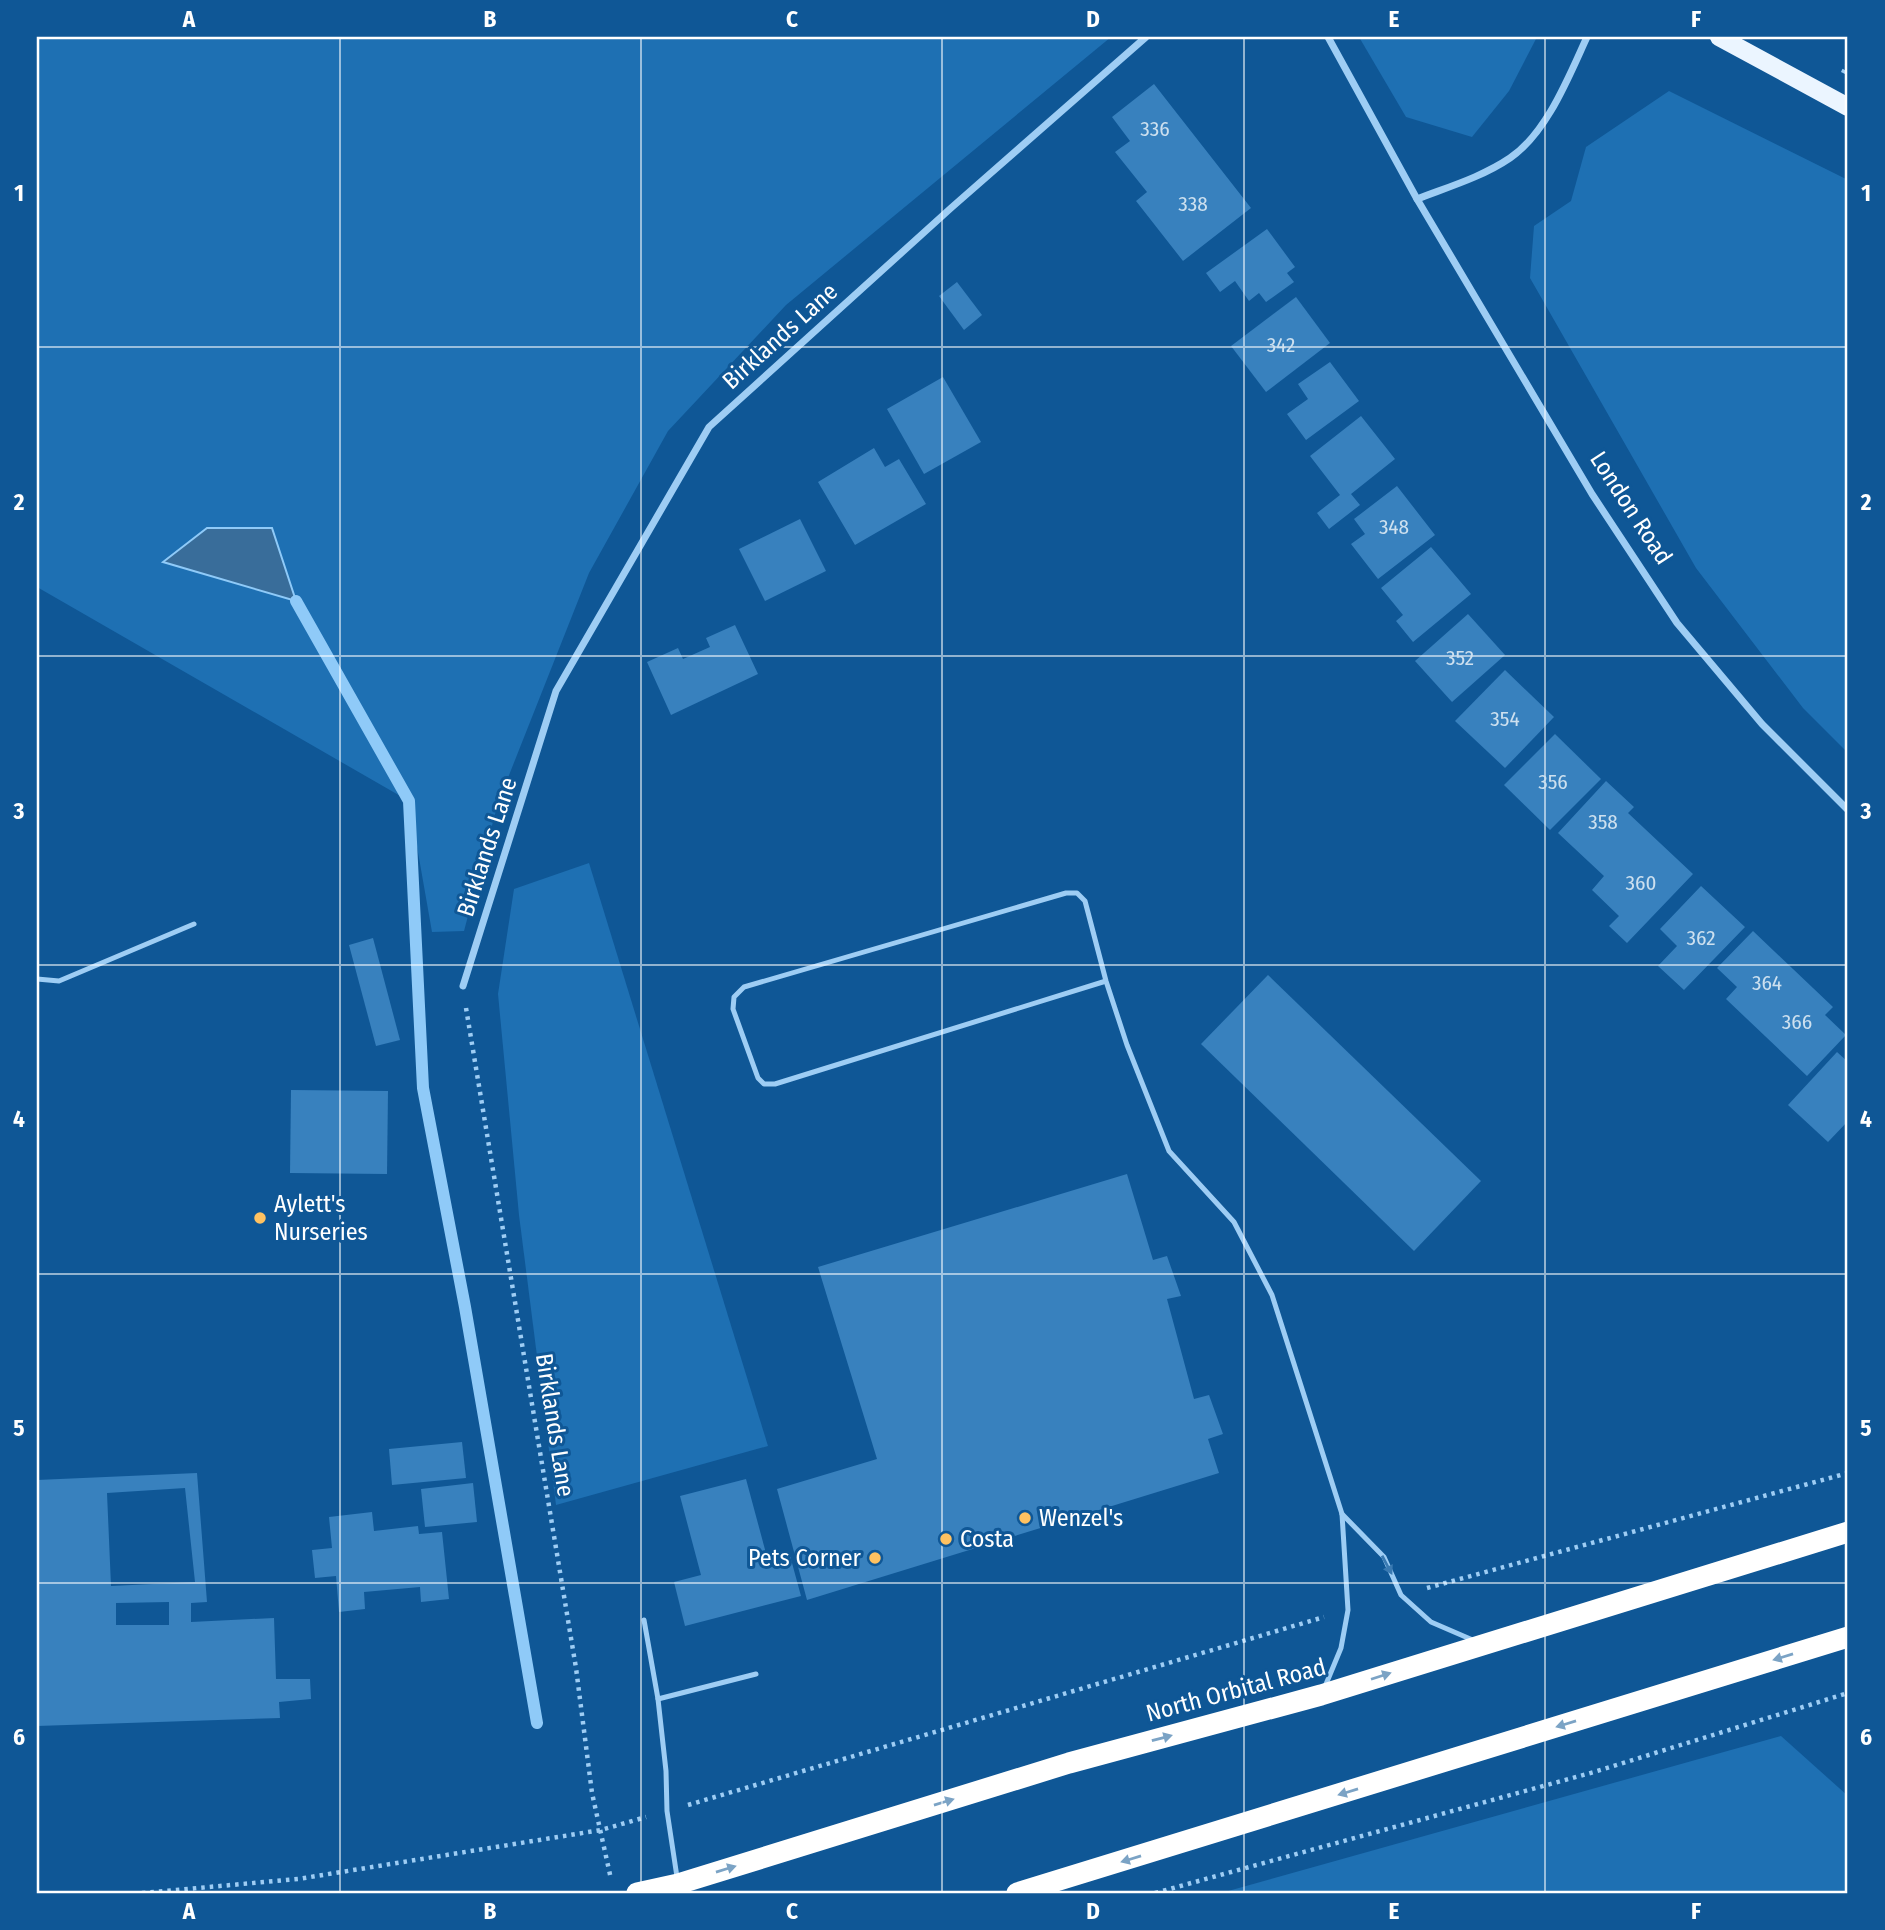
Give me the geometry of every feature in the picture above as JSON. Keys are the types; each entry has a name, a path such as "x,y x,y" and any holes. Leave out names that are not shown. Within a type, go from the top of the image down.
{"highway":[{"name":"North Orbital Road","path":"637,1893 678,1884 1069,1763 1321,1695 1848,1531"},
{"path":"1017,1893 1848,1637"}],"main road":[{"path":"1719,37 1848,107"}],"street":[{"name":"Birklands Lane","path":"463,986 556,691 709,427 961,199 1146,37"},
{"name":"London Road","path":"1328,37 1417,199 1592,494 1677,623 1762,724 1848,810"},
{"path":"1417,199 1510,158 1533,137 1566,83 1587,37"}],"lane":[{"path":"1107,981 775,1084 764,1084 758,1078 733,1009 734,997 744,987 1066,893 1077,893 1086,901 1127,1045 1169,1151 1234,1223 1272,1296 1342,1514 1348,1610 1341,1648 1321,1695"},
{"path":"37,979 59,981 194,924"},
{"path":"1342,1514 1384,1558 1401,1595 1431,1622 1481,1644"},
{"path":"644,1620 658,1699 666,1770 667,1811 678,1884"},
{"path":"658,1699 757,1674"}],"path":[{"name":"Birklands Lane","path":"463,986 576,1668 592,1793 611,1881"},
{"path":"1401,1595 1848,1474"},
{"path":"142,1893 298,1879 601,1830 1348,1610"},
{"path":"1155,1893 1594,1772 1848,1693"}],"shaded area":[{"path":"37,37 1111,37 786,305 668,431 589,573 498,803 464,931 432,932 409,801 37,587"},
{"path":"1359,37 1537,37 1509,91 1472,137 1406,117"},
{"path":"1669,91 1848,180 1848,753 1803,708 1696,568 1530,278 1534,226 1571,201 1586,147"},
{"path":"207,528 272,528 296,601 163,562"},
{"path":"589,863 768,1446 556,1505 519,1215 498,994 514,889"},
{"path":"1781,1736 1848,1796 1848,1893 1221,1893"}],"building":[{"path":"1154,84 1251,208 1183,261 1136,201 1147,192 1115,152 1130,141 1112,117"},
{"path":"1267,229 1295,267 1287,273 1294,282 1266,302 1259,293 1249,301 1235,281 1220,292 1206,273"},
{"path":"957,282 982,315 964,330 939,296"},
{"path":"1296,297 1330,343 1266,392 1231,346"},
{"path":"1330,362 1359,401 1306,440 1287,414 1308,399 1298,384"},
{"path":"943,377 981,442 924,474 887,409"},
{"path":"1361,416 1395,459 1351,494 1360,505 1329,529 1317,513 1340,495 1310,456"},
{"path":"874,448 885,467 899,459 926,504 855,545 818,482"},
{"path":"1397,486 1435,535 1378,579 1351,544 1365,534 1354,519"},
{"path":"800,519 826,571 765,601 739,549"},
{"path":"1431,547 1471,594 1413,642 1396,621 1403,615 1381,588"},
{"path":"1468,614 1505,655 1452,702 1415,661"},
{"path":"735,625 758,674 671,715 647,662 678,648 683,659 710,647 706,638"},
{"path":"1505,670 1554,717 1505,768 1455,721"},
{"path":"1555,734 1601,779 1550,830 1504,785"},
{"path":"1606,781 1634,807 1628,813 1693,874 1627,943 1609,926 1619,916 1592,890 1604,876 1558,833"},
{"path":"1701,886 1745,927 1684,990 1658,966 1677,946 1660,929"},
{"path":"1753,931 1833,1007 1825,1015 1846,1035 1807,1076 1726,999 1737,987 1717,968"},
{"path":"373,938 400,1040 376,1046 349,945"},
{"path":"1268,975 1481,1181 1414,1251 1201,1044"},
{"path":"1837,1052 1848,1062 1848,1121 1828,1142 1788,1105"},
{"path":"291,1090 388,1091 387,1174 290,1173"},
{"path":"1127,1174 1153,1260 1167,1256 1181,1296 1167,1299 1194,1399 1209,1395 1223,1434 1208,1439 1219,1473 807,1600 777,1489 877,1459 818,1267"},
{"path":"462,1442 466,1478 392,1485 389,1449"},
{"path":"197,1473 207,1602 191,1603 191,1622 274,1618 276,1679 310,1679 311,1699 279,1702 280,1718 37,1726 37,1480","holes":["185,1488 195,1582 111,1586 107,1493","169,1602 169,1625 116,1625 116,1603"]},
{"path":"746,1479 767,1557 789,1552 801,1596 685,1626 674,1582 701,1575 680,1496"},
{"path":"473,1483 477,1522 425,1527 421,1489"},
{"path":"372,1512 374,1531 418,1526 419,1534 442,1532 449,1599 421,1602 420,1587 364,1592 365,1609 339,1612 336,1576 315,1578 312,1550 332,1548 329,1517"}],"waterway":[{"path":"296,601 409,801 423,1088 465,1307 537,1723"}],"place":[{"name":"Aylett's Nurseries","path":"260,1218"},
{"name":"Wenzel's","path":"1025,1518"},
{"name":"Costa","path":"946,1539"},
{"name":"Pets Corner","path":"875,1558"}]}
